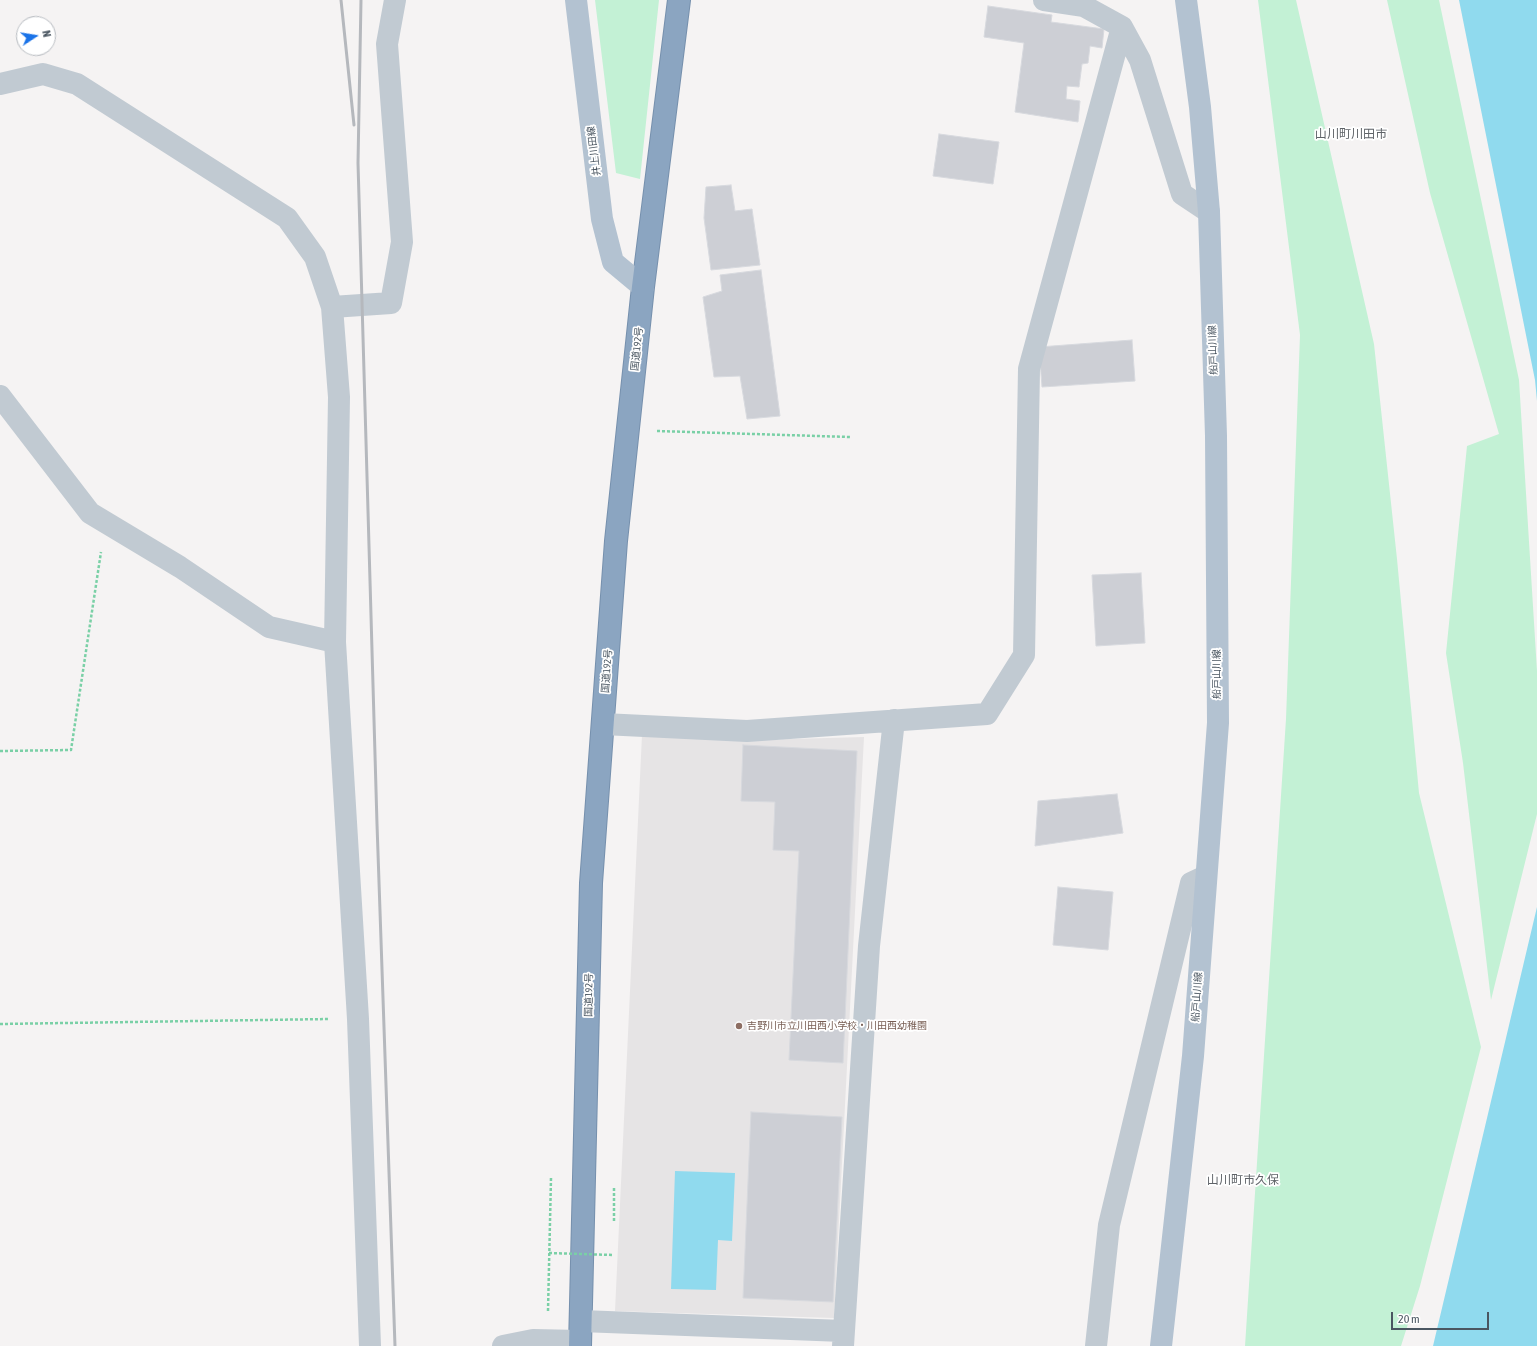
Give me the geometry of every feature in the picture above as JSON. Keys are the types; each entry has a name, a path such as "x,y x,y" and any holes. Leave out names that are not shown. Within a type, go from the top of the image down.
{"highway":[{"name":"国道192号","path":"580,1336 591,883 616,541 643,287 679,0"}],"main road":[{"name":"井上川田線","path":"576,0 602,219 613,262 643,287"},
{"name":"船戸山川線","path":"1161,1346 1193,1056 1218,723 1216,436 1209,212 1200,107 1186,0"}],"street":[{"path":"332,307 391,303 402,242 387,44 395,0"},
{"path":"1044,0 1084,6 1122,27 1140,60 1182,194 1209,212"},
{"path":"603,724 747,731 987,714 1024,655 1027,387 1029,369 1122,27"},
{"path":"0,84 43,74 77,84 287,218 314,257 332,307 339,397 335,642 358,1019 370,1346"},
{"path":"0,396 90,513 180,567 269,626 335,642"},
{"path":"503,1346 533,1340 580,1336 843,1339 869,946 894,720"},
{"path":"1096,1346 1109,1225 1191,883 1206,876"}],"path":[{"path":"652,431 850,436"},
{"path":"0,751 71,750 105,522"},
{"path":"0,1024 358,1019"},
{"path":"548,1318 551,1178"},
{"path":"550,1253 613,1255"}],"shaded area":[{"name":"吉野川市立川田西小学校・川田西幼稚園","path":"642,735 753,740 864,737 834,1318 615,1311"}],"green space":[{"path":"595,0 659,0 640,179 616,173"},
{"path":"1258,0 1296,0 1374,344 1397,559 1419,793 1481,1047 1420,1286 1401,1346 1245,1346 1286,719 1300,335"},
{"path":"1387,0 1439,0 1519,380 1537,671 1537,814 1491,1000 1463,763 1446,653 1467,446 1499,434 1430,193"}],"water":[{"path":"1459,0 1537,0 1537,401 1535,380"},
{"path":"1537,907 1537,1346 1433,1346"},
{"path":"675,1171 735,1173 732,1241 718,1240 716,1290 671,1289"}],"building":[{"path":"988,6 1052,15 1051,22 1104,29 1102,48 1090,46 1088,63 1082,64 1079,87 1067,86 1066,99 1080,101 1078,122 1015,112 1024,43 984,37"},
{"path":"939,134 999,142 993,184 933,176"},
{"path":"731,185 735,211 752,209 760,265 711,270 704,218 706,187"},
{"path":"761,270 780,416 747,419 740,376 714,377 703,297 722,291 720,275"},
{"path":"1132,340 1135,381 1042,387 1039,347"},
{"path":"1141,573 1145,643 1096,646 1092,575"},
{"path":"743,745 857,751 843,1063 789,1060 799,851 773,850 775,802 741,801"},
{"path":"1117,794 1123,833 1035,846 1038,801"},
{"path":"1058,887 1113,892 1108,950 1053,945"},
{"path":"751,1112 842,1117 833,1302 743,1298"}],"railway":[{"path":"341,0 354,125"},
{"path":"361,0 358,163 377,824 395,1346"}],"place":[{"name":"吉野川市立川田西小学校・川田西幼稚園","path":"739,1026"}],"district":[{"name":"山川町川田市","path":"1351,134"},
{"name":"山川町市久保","path":"1243,1180"}]}
